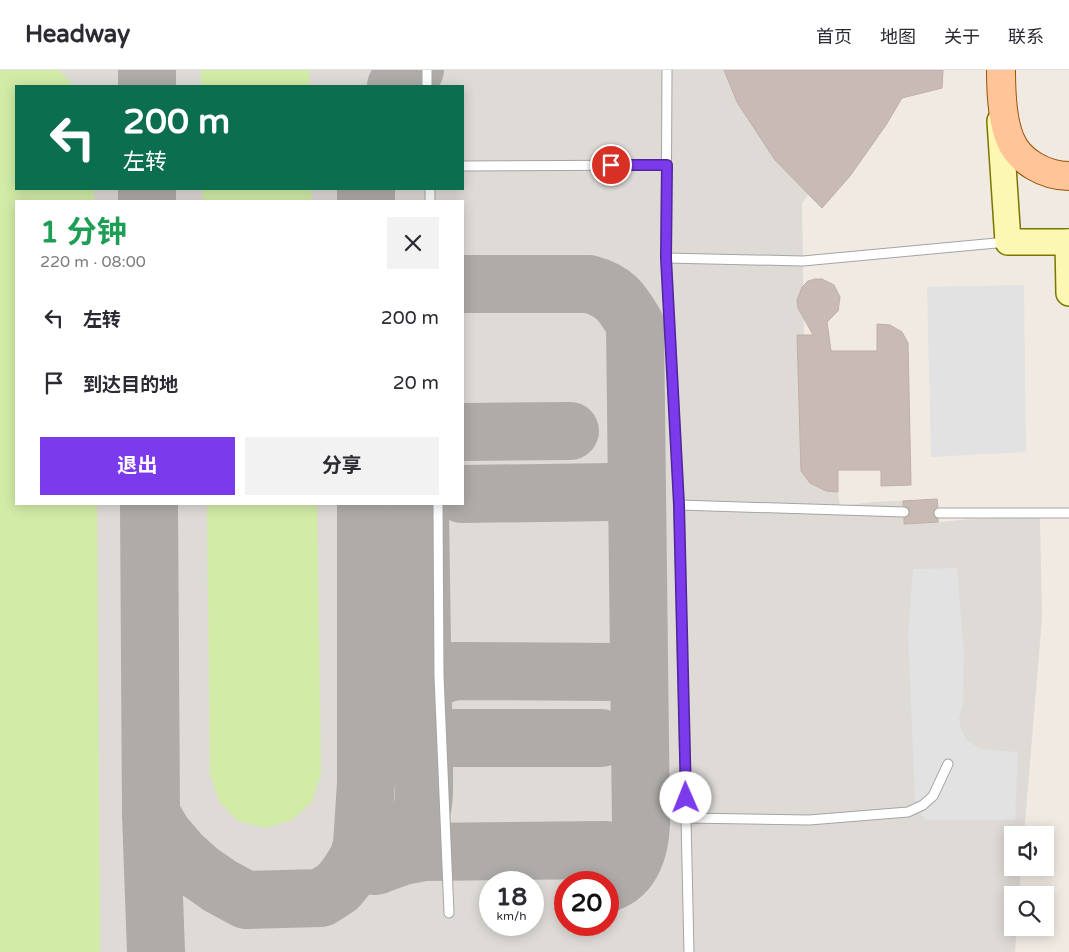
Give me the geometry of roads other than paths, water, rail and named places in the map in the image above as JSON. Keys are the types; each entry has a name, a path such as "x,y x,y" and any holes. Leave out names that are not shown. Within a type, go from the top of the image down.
{"main road":[{"path":"999,70 1001,95 1010,139 1020,156 1037,168 1059,176 1069,176"},
{"path":"999,70 1008,242 1068,242 1069,293"}],"lane":[{"path":"427,70 427,85"},
{"path":"667,70 666,258 679,505 689,952"},
{"path":"464,166 667,165"},
{"path":"666,258 803,261 1008,242"},
{"path":"438,505 439,676 449,913"},
{"path":"679,505 904,512"},
{"path":"938,513 1069,513"},
{"path":"687,818 808,820 908,812 923,805 933,796 948,764"}]}
